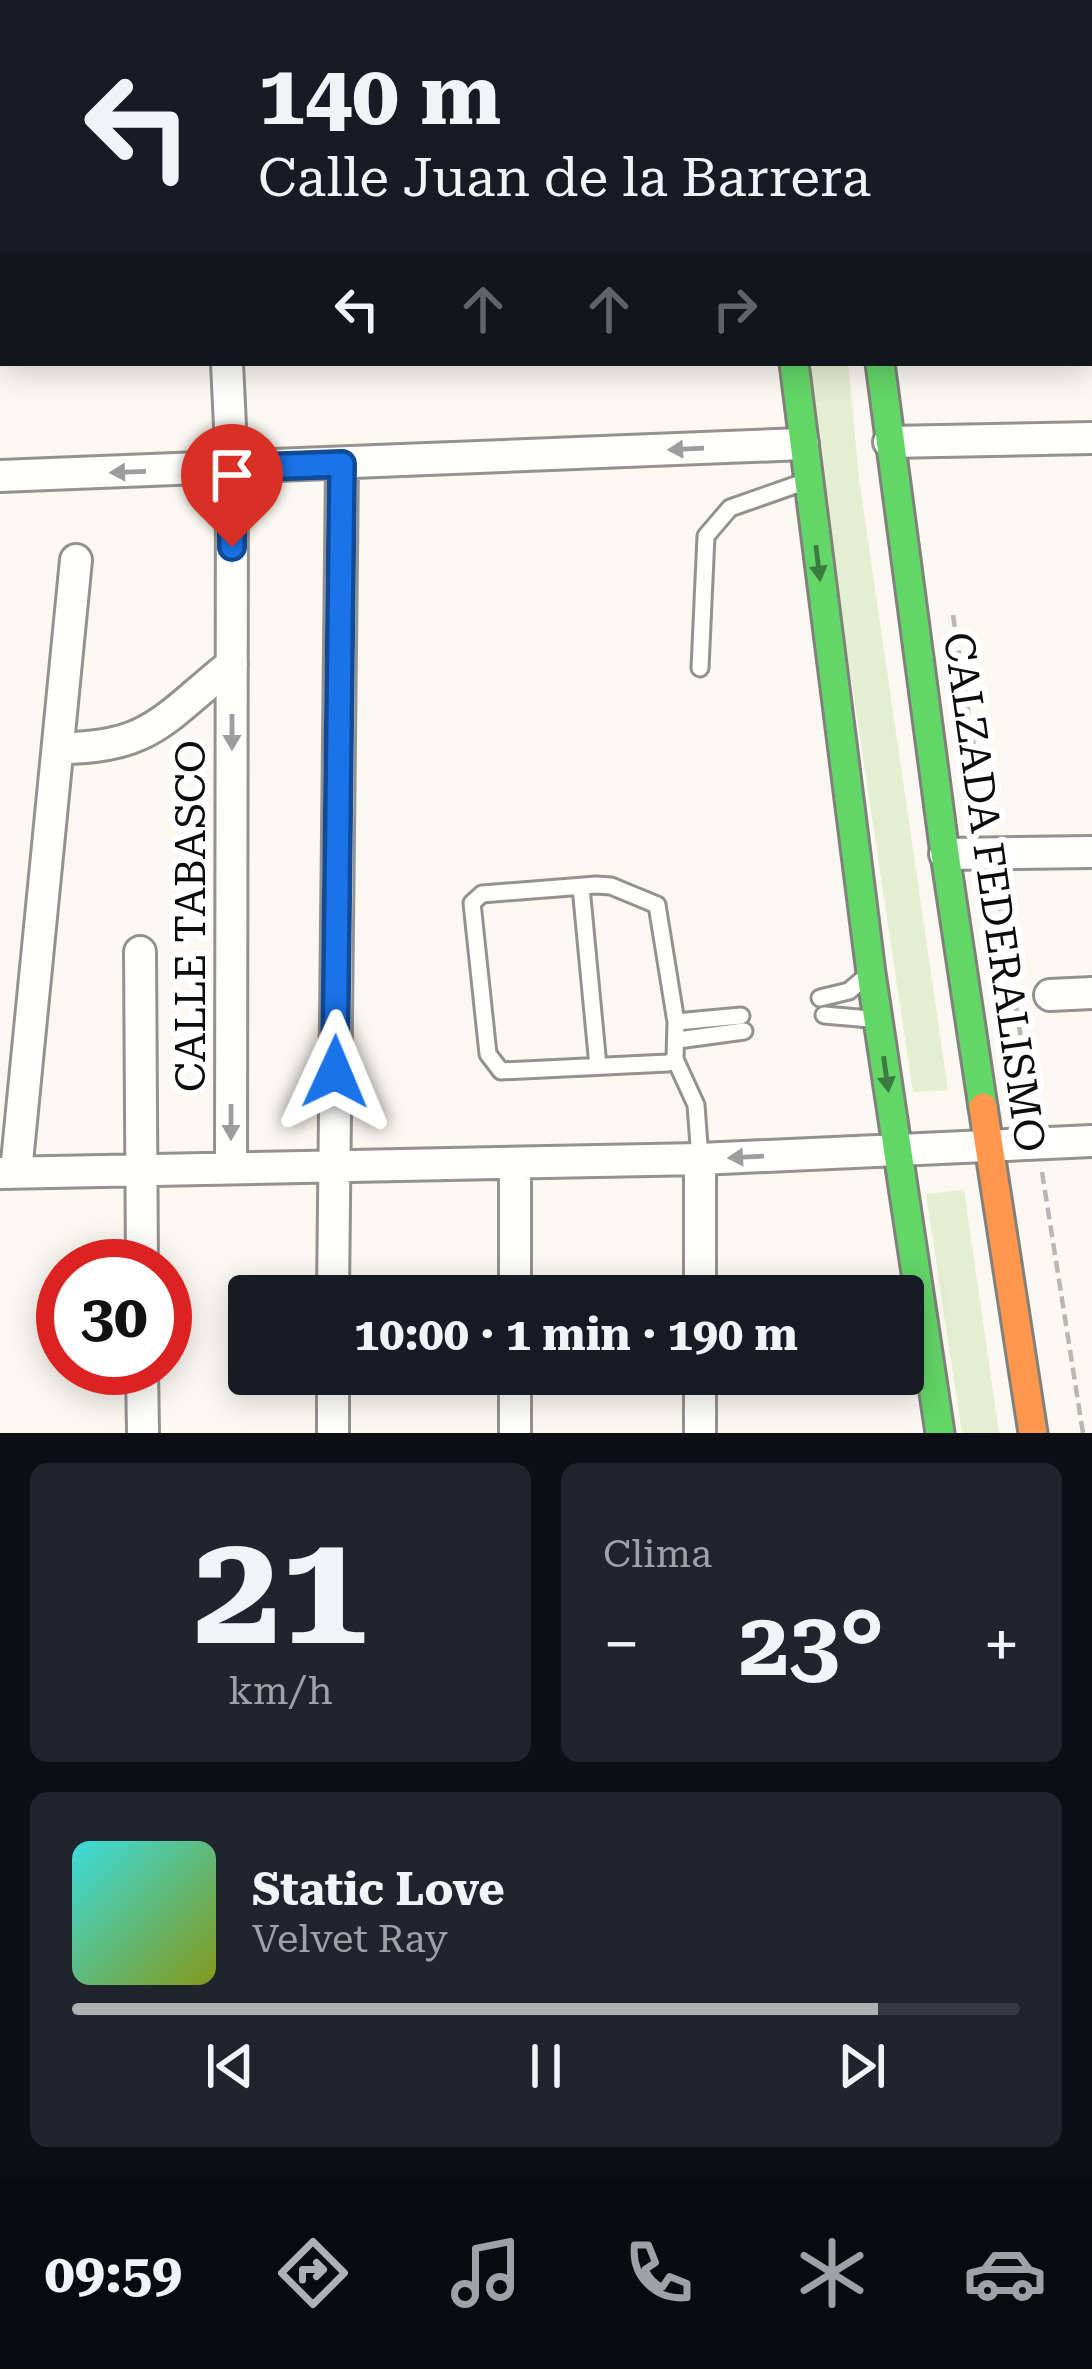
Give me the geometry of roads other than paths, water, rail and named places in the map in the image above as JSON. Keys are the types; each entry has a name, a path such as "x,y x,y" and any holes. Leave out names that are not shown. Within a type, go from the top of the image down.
{"main road":[{"path":"794,366 872,973 940,1433"},
{"name":"CALZADA FEDERALISMO","path":"880,366 945,854 1033,1433"}],"street":[{"name":"CALLE TABASCO","path":"226,366 232,468 231,1168"},
{"path":"889,442 1092,438"},
{"path":"0,476 803,445"},
{"path":"333,1275 342,464"},
{"path":"76,560 8,1173 700,1159 1092,1141"},
{"name":"CALLE TABASCO","path":"58,748 106,747 135,739 164,722 232,664"},
{"path":"945,854 1092,852"},
{"path":"140,952 142,1239"},
{"path":"1050,995 1092,993"},
{"path":"700,1159 700,1275"},
{"path":"515,1162 515,1275"},
{"path":"142,1395 143,1433"},
{"path":"333,1395 333,1433"},
{"path":"515,1395 515,1433"},
{"path":"700,1395 700,1433"}],"lane":[{"path":"700,668 706,536 730,508 807,481"},
{"path":"675,1058 668,1063 501,1071 493,1065 472,902 482,894 610,886 657,905 677,1031 675,1058 696,1105 700,1159"},
{"path":"581,887 598,1066"},
{"path":"872,973 822,1007 879,1021"},
{"path":"677,1031 742,1024"}]}
